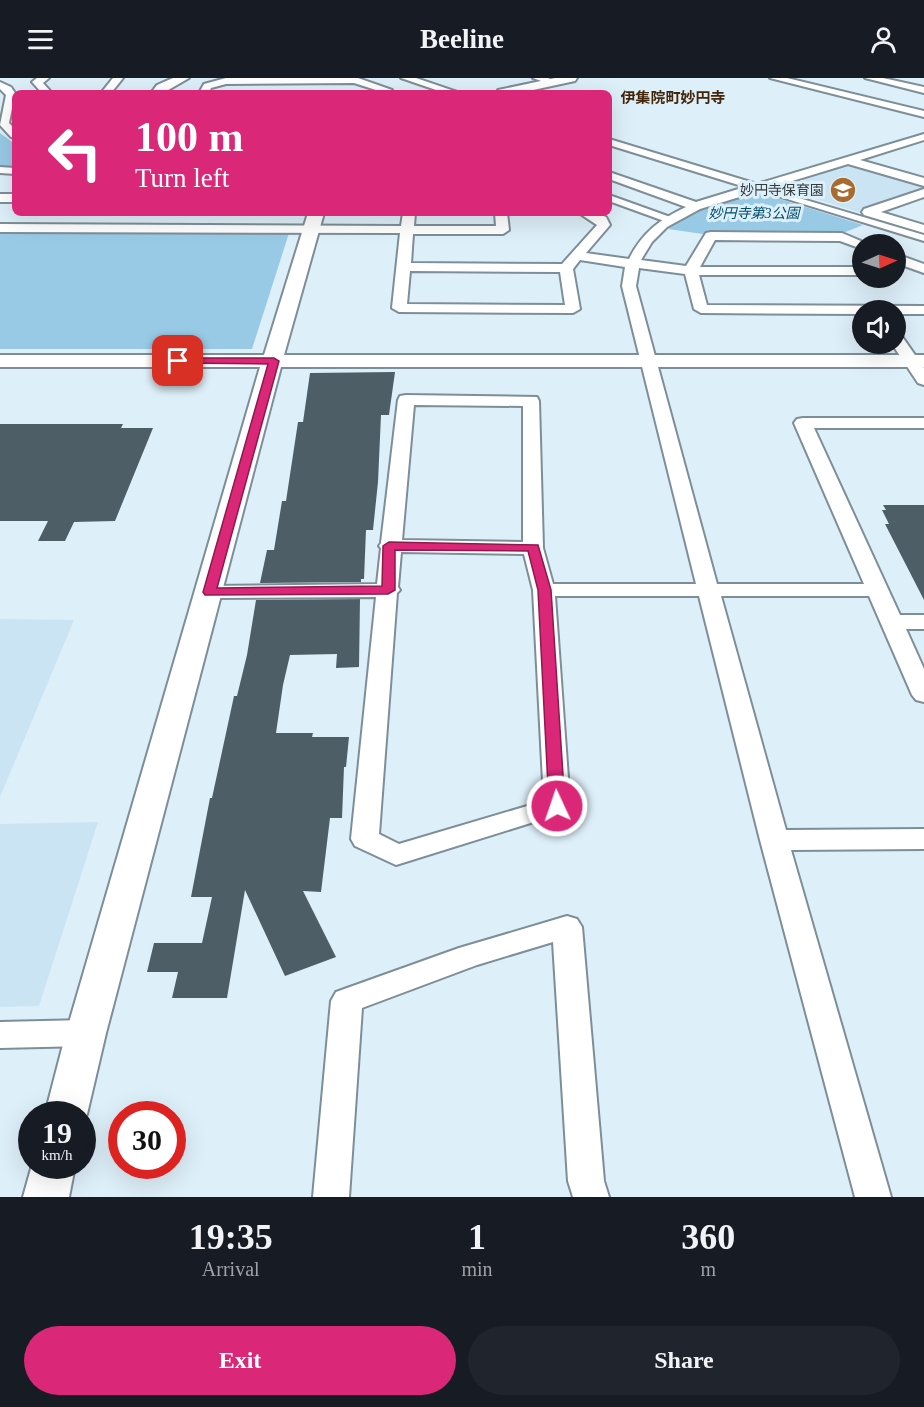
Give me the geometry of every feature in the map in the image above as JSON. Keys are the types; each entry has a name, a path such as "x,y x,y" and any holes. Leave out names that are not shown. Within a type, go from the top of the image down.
{"street":[{"path":"108,90 118,78"},
{"path":"159,90 183,78"},
{"path":"538,78 552,82"},
{"path":"516,90 571,78"},
{"path":"775,78 924,114"},
{"path":"870,78 924,92"},
{"path":"205,90 207,86 226,81 355,80 371,89 399,79 443,90"},
{"path":"277,90 281,81"},
{"path":"0,85 8,89 11,95 4,123 12,132"},
{"path":"883,104 924,92"},
{"path":"873,1197 774,840 629,286 631,264 656,231 670,220 696,206 924,137"},
{"path":"612,143 924,238"},
{"path":"896,145 915,150"},
{"path":"847,160 924,182"},
{"path":"612,176 696,206"},
{"path":"924,193 868,212 924,229"},
{"path":"612,199 670,220"},
{"path":"6,228 20,216"},
{"path":"109,229 118,216"},
{"path":"207,230 213,216"},
{"path":"409,216 399,308 573,309 566,268"},
{"path":"6,228 207,230 314,221 407,230 503,230 501,216"},
{"path":"403,267 566,268 604,225 602,220 592,216"},
{"path":"69,1101 86,1033 314,221"},
{"path":"852,241 842,237 711,236 690,271 701,309 852,310"},
{"path":"577,256 690,271 852,271"},
{"path":"906,262 924,269"},
{"path":"906,270 924,269"},
{"path":"906,310 924,310"},
{"path":"906,348 918,361 924,380"},
{"path":"0,361 918,361"},
{"path":"405,400 531,400 533,548 544,590 557,806 396,855 365,839 388,590 389,546 405,400"},
{"path":"924,423 803,423 924,694"},
{"path":"389,546 533,548"},
{"path":"209,592 388,590"},
{"path":"544,590 877,590"},
{"path":"892,622 924,622"},
{"path":"774,840 924,839"},
{"path":"331,1197 347,1001 470,956 567,927 586,1181 591,1197"},
{"path":"0,1035 86,1033"},
{"path":"46,1197 50,1179"}],"shaded area":[{"path":"842,165 854,165 924,185 924,190 858,212 774,186"},
{"path":"0,619 74,620 0,797"},
{"path":"98,822 39,1006 0,1007 0,824"}],"green space":[{"path":"0,133 12,142 12,169 0,169"},
{"name":"妙円寺第3公園","path":"754,191 863,225 843,233 703,234 668,229 690,213"},
{"path":"0,231 289,233 252,349 0,349"}],"building":[{"path":"395,372 389,415 381,415 378,482 373,530 366,530 364,579 361,579 361,582 260,583 267,550 274,550 282,501 286,501 298,422 303,422 310,373"},
{"path":"0,424 123,424 121,428 153,428 115,521 74,522 65,541 38,541 48,521 0,521"},
{"path":"883,505 924,505 924,600 885,524 889,524 882,510 886,510"},
{"path":"360,599 359,667 336,668 337,654 290,655 276,733 313,733 312,737 349,737 346,767 344,767 342,818 330,818 321,892 303,891 336,957 285,976 245,890 227,998 172,998 178,972 147,972 154,943 202,943 212,897 191,897 210,798 212,798 234,696 237,696 247,655 256,600"}],"place":[{"name":"妙円寺保育園","path":"843,190"}],"district":[{"name":"伊集院町妙円寺","path":"673,98"}],"route":[{"path":"178,361 274,361 209,592 388,590 389,546 533,548 544,590 557,806"}]}
